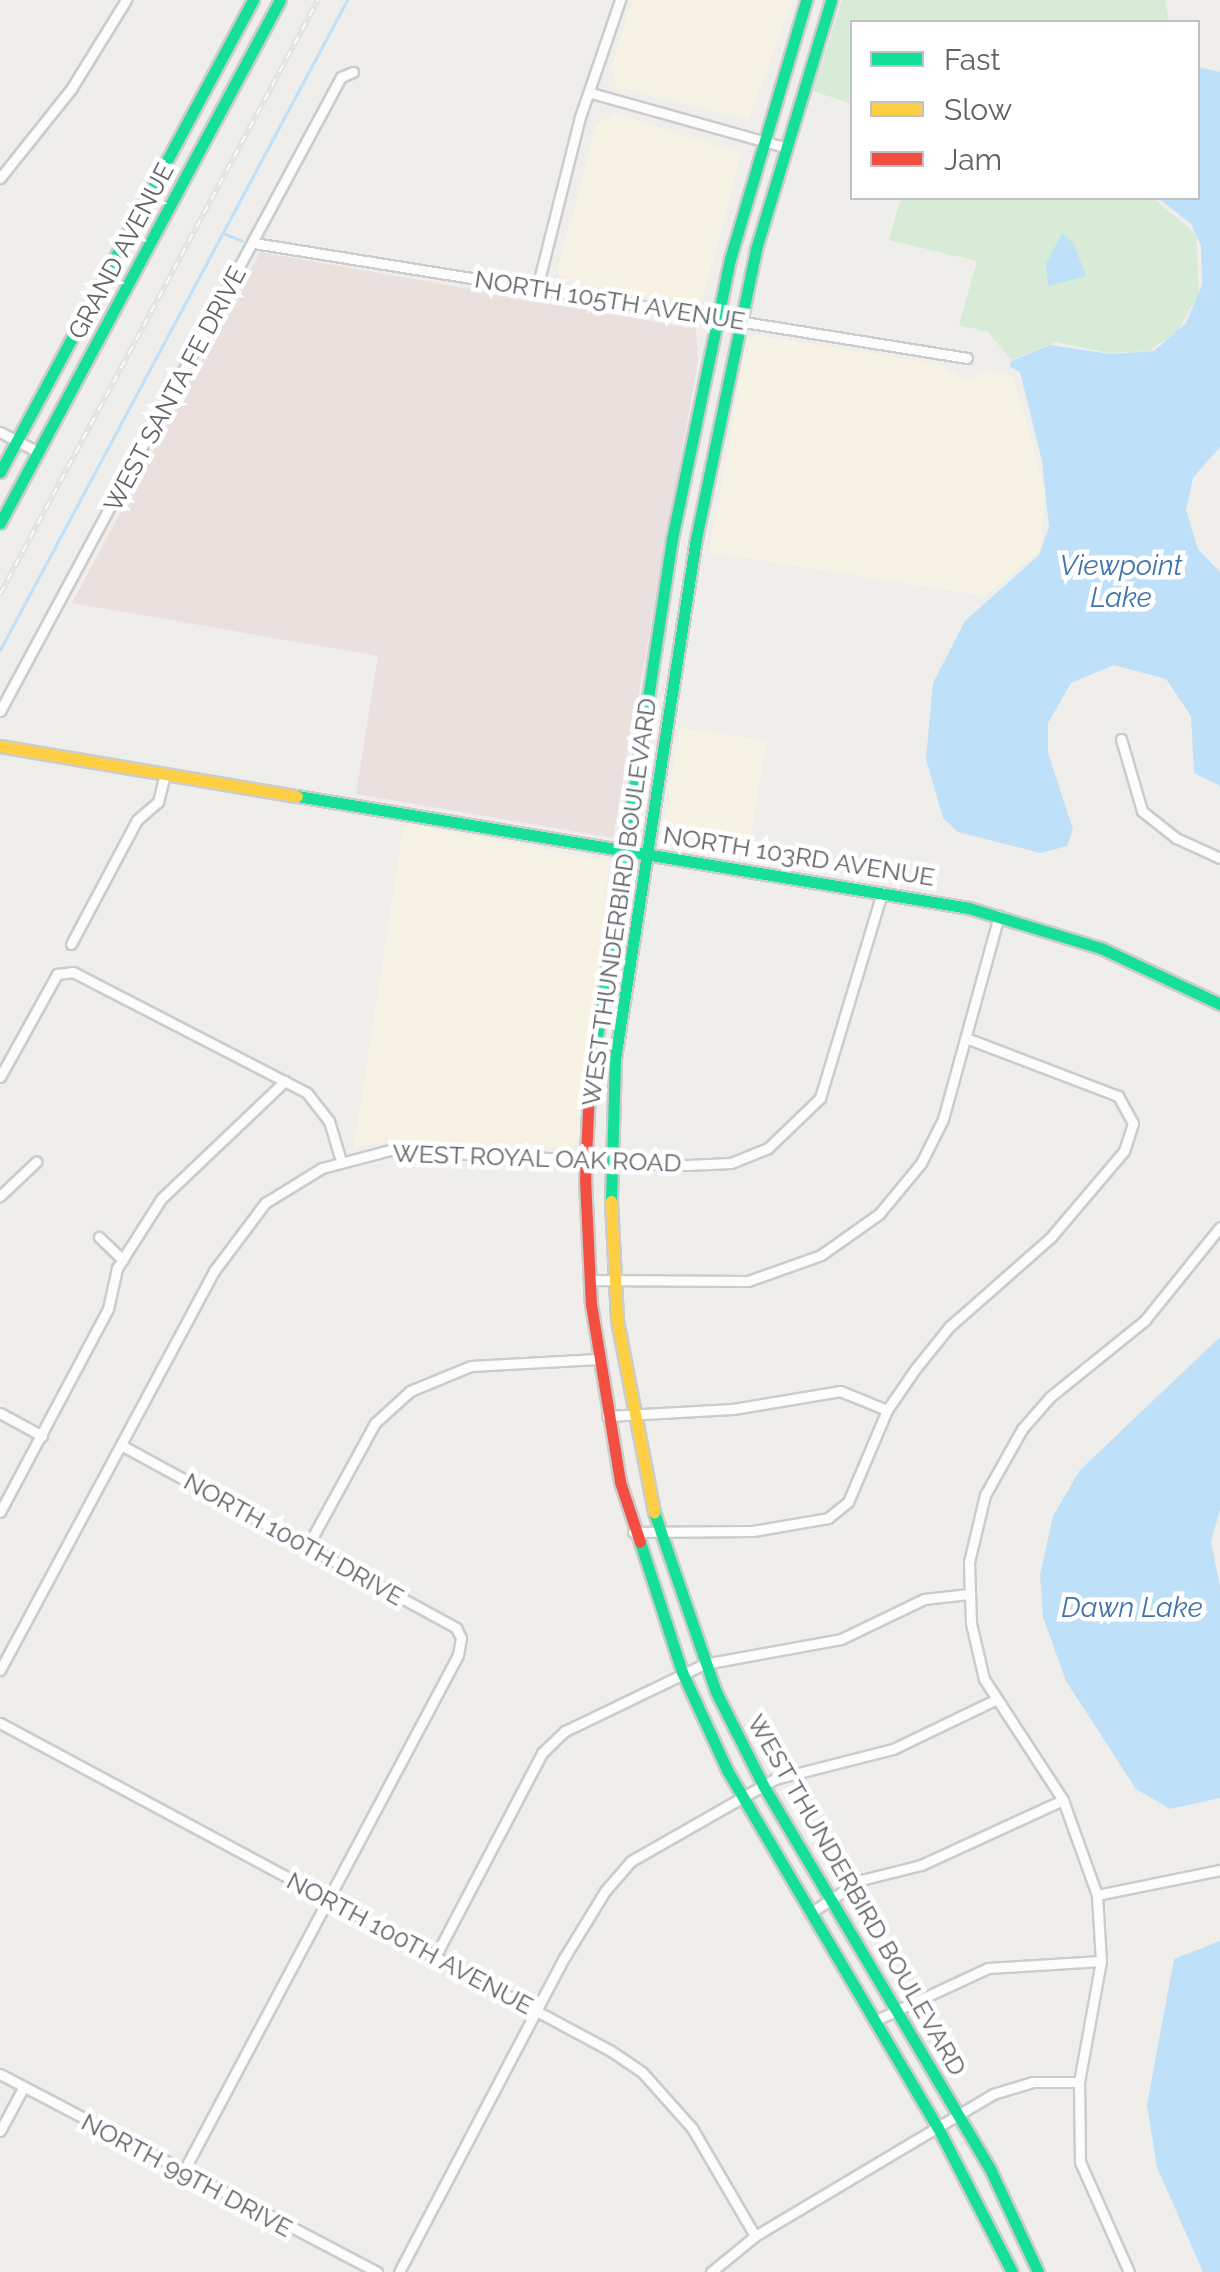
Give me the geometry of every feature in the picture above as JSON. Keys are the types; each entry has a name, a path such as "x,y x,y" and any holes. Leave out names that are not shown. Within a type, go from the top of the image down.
{"main road":[{"name":"GRAND AVENUE","path":"0,522 280,0"},
{"name":"WEST THUNDERBIRD BOULEVARD","path":"806,0 762,140 716,319 645,710 591,1056 585,1159 589,1280 607,1416 634,1532 682,1672 742,1796 937,2126 1012,2272"},
{"name":"WEST THUNDERBIRD BOULEVARD","path":"831,0 784,147 738,322 668,714 614,1060 609,1161 613,1281 630,1413 658,1530 704,1664 763,1786 957,2114 1038,2272"},
{"name":"GRAND AVENUE","path":"0,472 251,1"},
{"path":"645,710 668,714"},
{"name":"NORTH 103RD AVENUE","path":"0,746 882,892 999,916 1101,948 1220,1004"},
{"path":"591,1056 614,1060"}],"street":[{"path":"0,178 70,88 126,0"},
{"path":"537,288 620,0"},
{"path":"251,1 274,13"},
{"name":"WEST SANTA FE DRIVE","path":"0,712 341,77 353,72"},
{"path":"591,93 784,147"},
{"name":"NORTH 105TH AVENUE","path":"254,242 967,358"},
{"path":"0,432 38,452"},
{"path":"1122,740 1142,811 1176,838 1220,858"},
{"path":"71,944 137,820 158,802 165,773"},
{"name":"WEST ROYAL OAK ROAD","path":"0,1670 242,1227 287,1187 341,1161 411,1149 731,1164 796,1127 820,1098 838,1054 882,892"},
{"path":"589,1280 748,1281 804,1264 850,1237 891,1202 921,1163 948,1104 999,916"},
{"path":"0,1077 57,974 72,972 285,1081 319,1105 341,1161"},
{"path":"634,1532 752,1531 828,1518 848,1502 887,1410 949,1327 1063,1224 1131,1138 1133,1122 1118,1096 966,1038"},
{"path":"0,1512 108,1309 122,1260 174,1185 285,1081"},
{"path":"0,1196 36,1162"},
{"path":"1128,2272 1080,2162 1079,2082 1101,1960 1097,1895 1063,1800 995,1700 976,1651 969,1594 985,1495 1022,1429 1050,1396 1144,1320 1220,1227"},
{"path":"99,1237 122,1260"},
{"path":"306,1549 376,1424 410,1391 472,1366 598,1359"},
{"path":"607,1416 733,1409 840,1391 887,1410"},
{"path":"0,1414 42,1436"},
{"name":"NORTH 100TH DRIVE","path":"121,1445 456,1628 461,1638 458,1655 327,1898"},
{"path":"436,1954 542,1753 565,1731 704,1664 841,1639 924,1599 969,1594"},
{"path":"399,2272 538,2010 618,1874 653,1844 763,1786 806,1768 893,1749 995,1700"},
{"name":"NORTH 100TH AVENUE","path":"0,1723 436,1954 642,2072 692,2128 755,2236"},
{"path":"810,1913 861,1880 920,1866 1063,1800"},
{"path":"1097,1895 1220,1870"},
{"path":"182,2174 327,1898"},
{"path":"874,2022 988,1968 1101,1960"},
{"name":"NORTH 99TH DRIVE","path":"0,2074 182,2174 377,2272"},
{"path":"711,2272 755,2236 957,2114 1014,2086 1079,2082"},
{"path":"0,2130 23,2088"}],"shaded area":[{"path":"632,0 793,0 748,119 616,86 611,68"},
{"path":"615,114 741,153 702,302 627,294 564,280 557,272 597,125"},
{"path":"260,252 696,329 698,361 613,838 356,794 378,656 72,603"},
{"path":"756,335 939,364 965,380 988,372 1013,376 1045,491 1040,550 985,596 709,552 747,340"},
{"path":"679,728 767,741 747,855 666,842 662,836"},
{"path":"404,823 609,861 578,1142 571,1148 404,1140 354,1147"}],"green space":[{"path":"842,0 1165,0 1169,20 850,20 850,103 813,91"},
{"path":"900,200 1155,200 1196,234 1199,293 1177,332 1149,351 1109,353 1056,342 1011,360 988,332 959,325 977,261 889,240"}],"water":[{"name":"Viewpoint Lake","path":"1200,67 1220,72 1220,447 1193,478 1186,510 1198,549 1220,572 1220,786 1194,773 1191,716 1166,679 1114,665 1071,683 1048,723 1048,753 1073,829 1067,846 1041,853 958,832 943,818 926,759 933,683 965,621 1039,555 1049,527 1042,461 1020,372 1010,367 1011,361 1050,345 1110,354 1154,351 1186,323 1202,285 1201,246 1191,224 1161,200 1200,200"},
{"path":"1062,233 1074,244 1086,276 1048,286 1046,264"},
{"name":"Dawn Lake","path":"1220,1337 1220,1510 1211,1541 1220,1587 1220,1798 1170,1809 1136,1789 1066,1681 1043,1617 1040,1575 1053,1516 1080,1470"},
{"path":"1220,1941 1220,2272 1203,2272 1157,2167 1147,2105 1174,1959"}],"waterway":[{"path":"0,650 347,0"},
{"path":"225,234 242,241"}],"railway":[{"path":"0,594 318,0"}],"traffic: fast":[{"path":"0,472 253,0"},
{"path":"0,523 280,0"},
{"path":"589,1089 672,539 730,259 806,0"},
{"path":"611,1201 615,1059 696,539 756,249 831,0"},
{"path":"297,796 969,908 1101,948 1220,1004"},
{"path":"654,1512 716,1692 763,1785 991,2171 1038,2272"},
{"path":"640,1542 682,1672 727,1770 937,2126 1012,2272"}],"traffic: slow":[{"path":"0,746 297,796"},
{"path":"611,1201 617,1320 654,1512"}],"traffic: jam":[{"path":"589,1089 585,1179 591,1304 620,1482 640,1542"}]}
